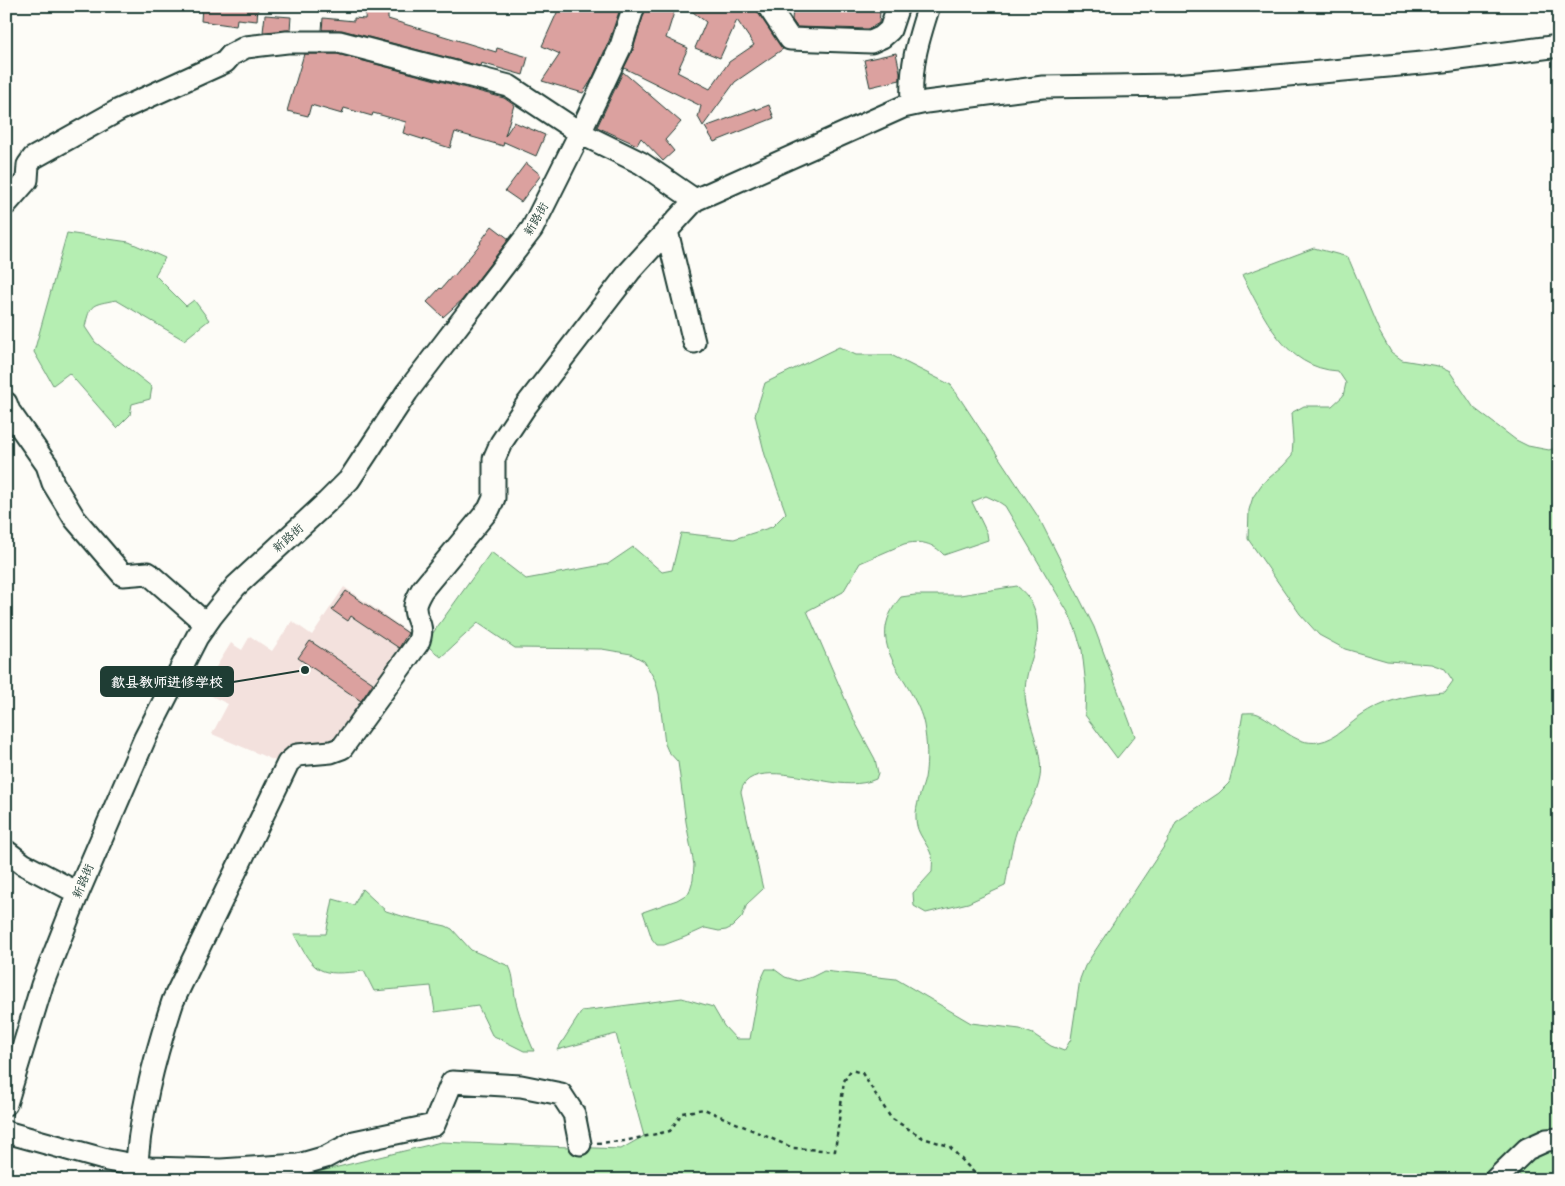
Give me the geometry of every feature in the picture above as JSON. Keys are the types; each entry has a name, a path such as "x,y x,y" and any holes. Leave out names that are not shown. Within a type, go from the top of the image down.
{"street":[{"name":"新路街","path":"6,1104 42,985 78,893 145,738 197,637 223,601 250,572 349,480 407,392 532,229 621,46 634,6"},
{"path":"768,6 790,39 864,43 877,40 890,30 898,6"},
{"path":"912,105 912,73 915,52 929,6"},
{"path":"6,204 28,180 28,165 32,158 119,110 225,62 240,49 266,44 308,40 339,42 509,86 580,133 641,163 695,200"},
{"path":"136,1173 139,1136 156,1056 173,1001 288,763 297,755 331,752 342,748 418,643 422,633 416,612 417,600 422,590 489,508 494,498 493,464 501,443 546,378 630,271 695,200 903,107 912,105 1043,87 1176,85 1444,61 1559,46"},
{"path":"667,231 694,342"},
{"path":"6,403 8,411 47,465 53,483 74,519 122,575 148,573 206,624"},
{"path":"6,851 23,864 78,893"},
{"path":"6,1132 107,1160 136,1173 150,1168 221,1170 298,1165 326,1157 354,1142 434,1125 452,1082 521,1086 561,1094 574,1114 580,1144"},
{"path":"1495,1180 1527,1149 1542,1142 1559,1139"}],"path":[{"path":"580,1144 624,1141 670,1131 682,1113 704,1109 793,1148 835,1151 844,1081 851,1070 862,1073 891,1118 923,1138 949,1146 981,1180"}],"shaded area":[{"path":"344,587 417,638 335,747 286,749 280,763 212,734 228,704 201,691 231,643 242,650 250,636 272,651 292,621 312,635"}],"green space":[{"path":"67,233 129,242 165,258 155,275 186,306 194,300 209,320 184,340 116,300 93,306 85,327 95,342 152,387 150,399 132,404 130,415 117,428 69,373 53,385 34,352"},
{"path":"1314,248 1348,257 1380,333 1391,352 1402,360 1438,366 1450,372 1474,408 1516,440 1528,446 1549,450 1559,447 1559,1180 1521,1180 1519,1172 1501,1180 306,1180 309,1174 441,1142 621,1149 644,1136 616,1034 557,1050 582,1011 682,998 713,1007 724,1026 736,1039 750,1039 760,982 766,969 774,969 785,977 798,981 824,971 896,979 971,1023 1020,1029 1064,1051 1071,1039 1080,979 1085,966 1167,842 1176,822 1219,793 1229,783 1243,713 1258,714 1301,741 1319,742 1332,738 1364,714 1383,704 1413,696 1445,692 1453,681 1445,669 1431,664 1387,661 1345,649 1319,635 1300,614 1248,539 1249,510 1253,497 1262,484 1292,456 1291,413 1304,406 1332,406 1343,396 1346,383 1338,371 1319,368 1303,360 1290,350 1268,323 1242,275"},
{"path":"839,347 856,355 891,355 951,385 1039,518 1094,627 1135,736 1117,758 1085,715 1086,686 1082,650 1069,614 1005,506 986,496 972,502 987,533 988,540 944,555 931,545 915,542 904,544 860,563 843,592 807,611 855,722 875,759 878,773 876,779 864,783 844,784 791,775 765,774 753,777 745,783 741,792 763,889 747,904 742,917 732,927 719,931 705,928 664,945 657,945 652,939 643,912 677,900 689,893 693,880 694,865 678,762 668,751 665,744 659,694 655,680 644,661 631,654 602,649 515,648 478,623 441,657 425,644 491,552 526,579 608,564 633,547 662,572 672,570 681,533 734,539 772,527 786,513 765,455 755,415 765,383"},
{"path":"1017,586 1031,601 1037,621 1037,639 1027,674 1025,692 1041,767 1040,777 1033,798 1017,830 1005,886 968,903 926,913 914,906 913,893 932,872 932,857 920,834 916,819 926,771 926,738 919,708 893,662 887,647 886,631 890,615 901,597 915,595 960,595"},
{"path":"362,889 386,911 446,926 452,929 471,950 509,966 518,1008 534,1051 524,1051 492,1035 478,1006 435,1012 431,986 374,991 364,971 327,972 313,965 294,934 326,934 333,899 354,905"}],"building":[{"path":"202,6 258,6 257,21 237,19 236,26 201,21"},
{"path":"366,6 388,6 388,19 496,52 497,48 528,57 523,75 481,63 480,66 342,30 322,30 323,18 354,21 354,18 365,19"},
{"path":"560,6 621,6 609,41 592,79 583,93 542,81 560,54 542,46"},
{"path":"646,6 676,6 666,38 688,48 677,72 710,89 729,62 754,45 737,20 720,58 695,48 706,22 685,6 754,6 783,49 735,82 703,126 698,117 701,106 624,68 633,50"},
{"path":"793,8 880,12 879,23 869,29 797,27 792,20"},
{"path":"265,15 291,17 290,30 263,32"},
{"path":"896,53 900,80 870,87 864,60"},
{"path":"304,54 337,54 504,98 514,105 505,136 514,122 545,135 536,156 504,142 503,146 455,132 450,148 403,133 406,122 373,113 372,116 344,108 342,114 311,105 308,116 287,111"},
{"path":"623,72 681,122 665,140 674,151 663,161 641,138 637,145 597,127"},
{"path":"769,105 774,118 714,142 705,127 756,108 756,110"},
{"path":"526,163 541,175 521,202 505,191"},
{"path":"492,226 509,239 462,300 443,317 427,302 454,276 481,243"},
{"path":"346,591 408,633 399,648 351,616 348,621 332,610"},
{"path":"310,641 373,683 361,701 298,658"}],"place":[{"name":"歙县教师进修学校","path":"305,670"}]}
